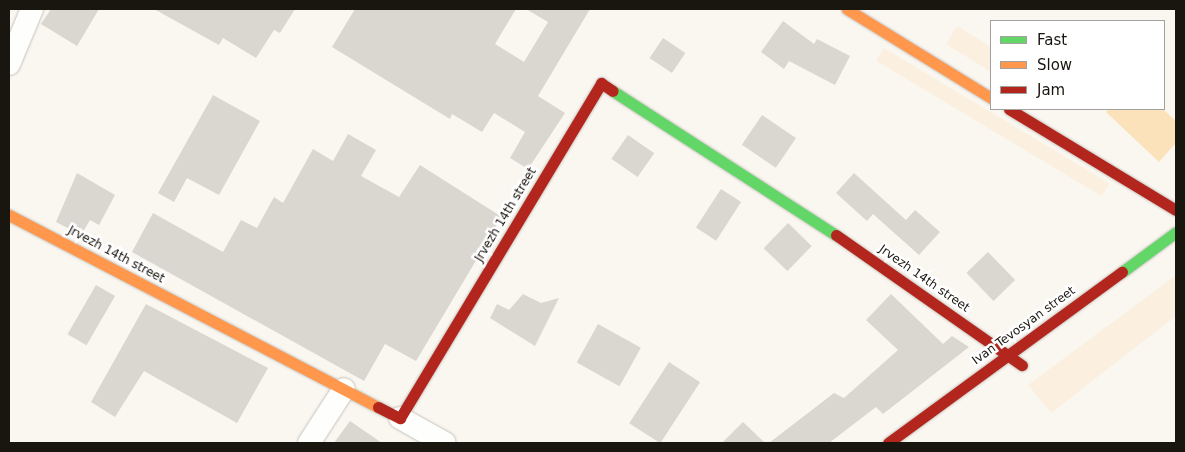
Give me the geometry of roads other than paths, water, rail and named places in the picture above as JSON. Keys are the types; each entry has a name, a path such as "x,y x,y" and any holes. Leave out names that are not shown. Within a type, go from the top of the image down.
{"street":[{"path":"9,64 32,9"},
{"path":"847,9 990,97"},
{"path":"876,9 881,31"},
{"name":"Jrvezh 14th street","path":"9,215 400,418 601,83 780,196 1008,355 1026,362 1006,376"},
{"path":"1011,110 1176,210"},
{"name":"Ivan Tevosyan street","path":"888,443 1176,232"},
{"path":"309,443 344,389"},
{"path":"400,418 445,443"}]}
